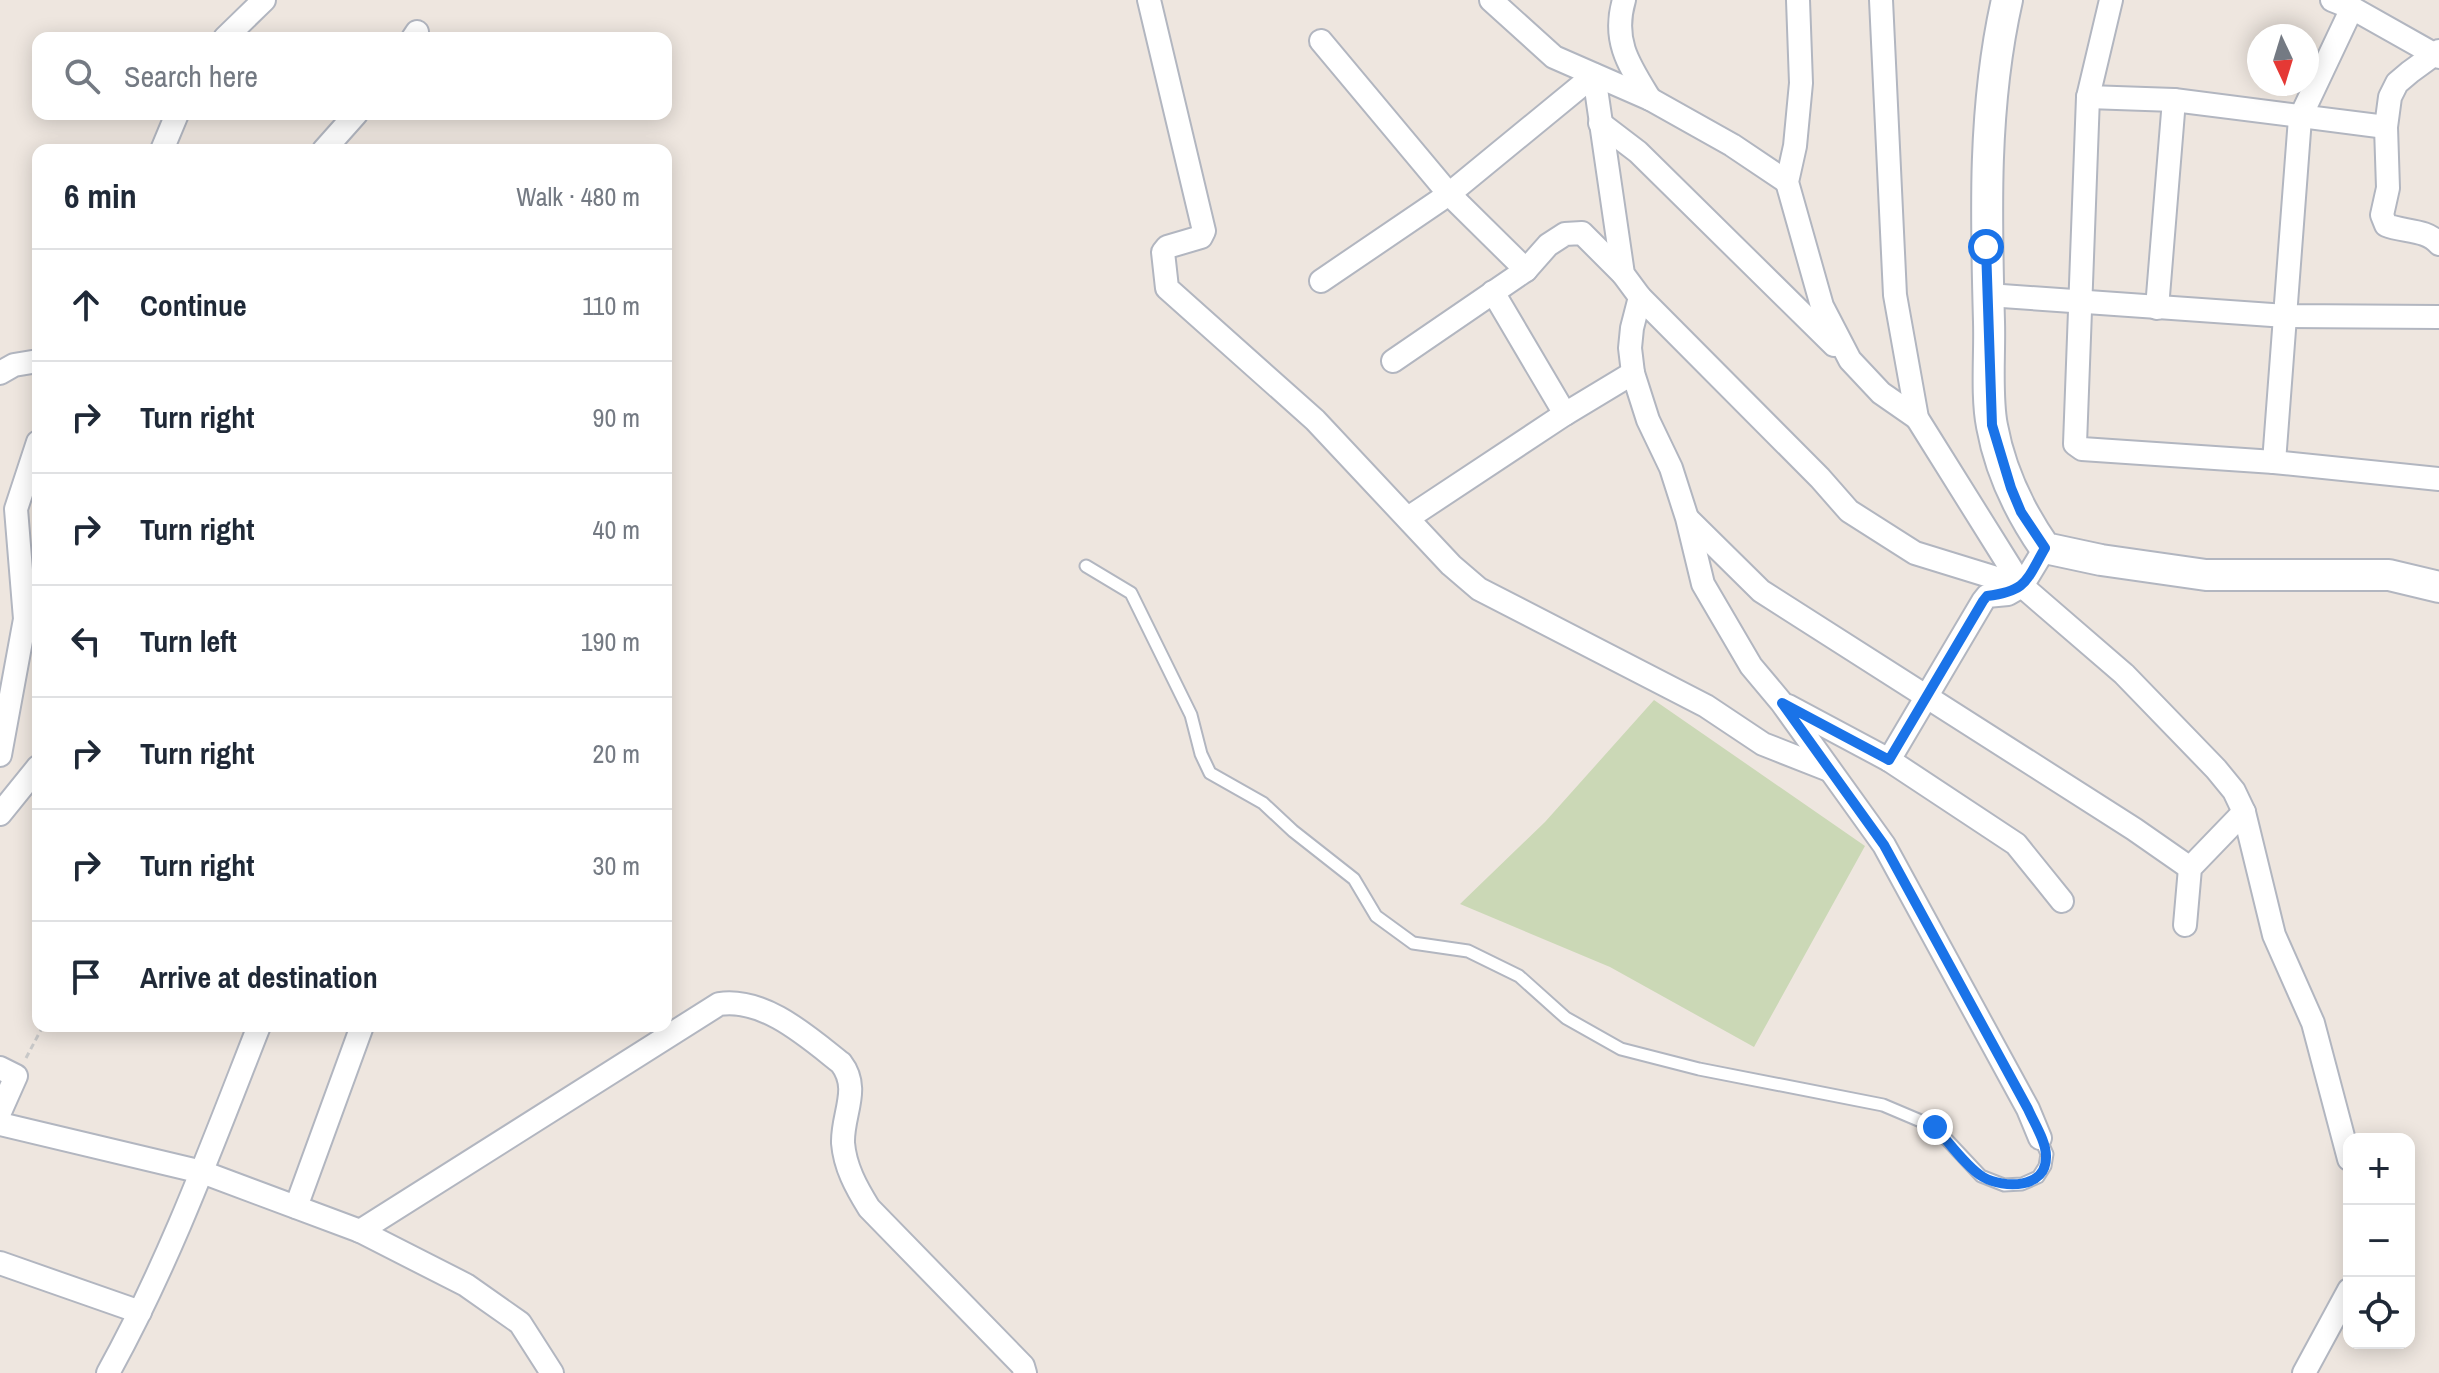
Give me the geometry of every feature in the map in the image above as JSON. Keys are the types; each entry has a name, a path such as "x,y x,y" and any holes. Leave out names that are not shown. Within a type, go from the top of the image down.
{"main road":[{"path":"2007,0 1998,38 1988,136 1986,247 1992,425 2021,512 2045,548 2101,560 2206,575 2389,575 2439,587"}],"street":[{"path":"231,32 264,0"},
{"path":"1149,0 1204,231 1201,237 1167,247 1163,252 1167,288 1315,420 1451,565 1479,589 1706,706 1763,744 1829,770"},
{"path":"1491,0 1554,57 1650,99 1732,145 1787,182"},
{"path":"1624,0 1621,39 1624,56 1650,99"},
{"path":"1798,0 1801,83 1795,146 1787,182 1822,306 1850,360"},
{"path":"1881,0 1895,295 1917,418 2022,586 2124,674 2234,791 2244,812 2274,935 2313,1023 2343,1136"},
{"path":"2111,0 2088,97 2078,303 2077,448 2274,462 2439,479"},
{"path":"2274,462 2300,118 2342,4 2438,54 2397,83 2390,97 2386,127 2388,188 2383,221 2396,229 2431,235 2439,244"},
{"path":"1321,41 1449,194 1526,270"},
{"path":"1594,75 1623,274"},
{"path":"1321,281 1449,194 1594,75"},
{"path":"2088,97 2174,100 2386,127"},
{"path":"2157,308 2174,100"},
{"path":"164,144 174,120"},
{"path":"329,144 351,120"},
{"path":"1600,123 1638,152 1881,393 1917,418"},
{"path":"1393,361 1526,270 1548,245 1565,234 1582,233 1623,274 1640,297 1849,511 1915,553 2022,586"},
{"path":"1493,292 1565,414"},
{"path":"1988,295 2286,316 2432,316 2439,298"},
{"path":"1640,297 1631,338 1633,373 1648,420 1671,468 1703,584 1751,666 1782,703 1884,845 2028,1109 2040,1138"},
{"path":"0,373 14,365 32,362"},
{"path":"1408,518 1633,373"},
{"path":"0,755 28,656 8,514 32,456"},
{"path":"1687,518 1761,591 2190,868"},
{"path":"1889,760 1987,596 2008,594 2022,586 2045,548"},
{"path":"1782,703 1889,760 2016,844 2062,901"},
{"path":"0,814 32,774"},
{"path":"2185,925 2190,868 2244,812"},
{"path":"360,1231 719,1004 731,1002 779,1017 841,1063 848,1072 852,1093 843,1126 843,1145 854,1184 869,1208 1023,1366 1025,1373"},
{"path":"108,1373 140,1312 202,1172 257,1032"},
{"path":"296,1207 360,1032"},
{"path":"0,1112 8,1072"},
{"path":"0,1124 202,1172 360,1231 466,1285 520,1323 552,1373"},
{"path":"0,1263 140,1312"},
{"path":"2304,1373 2343,1301"}],"lane":[{"path":"1086,566 1131,593 1191,715 1201,754 1210,773 1263,803 1354,879 1376,916 1413,943 1468,951 1519,976 1566,1018 1621,1049 1699,1069 1883,1105 1935,1127 1981,1176 2004,1185 2022,1184 2038,1177 2045,1166 2047,1154 2040,1138"}],"path":[{"path":"8,1072 38,1032"}],"green space":[{"path":"1654,700 1865,846 1754,1047 1610,967 1460,904 1545,822"}],"route":[{"path":"1935,1127 1981,1176 2004,1185 2022,1184 2038,1177 2045,1166 2047,1154 2028,1109 1884,845 1782,703 1889,760 1983,601 1987,596 2008,594 2022,586 2045,548 2021,512 1992,425 1986,247"}]}
